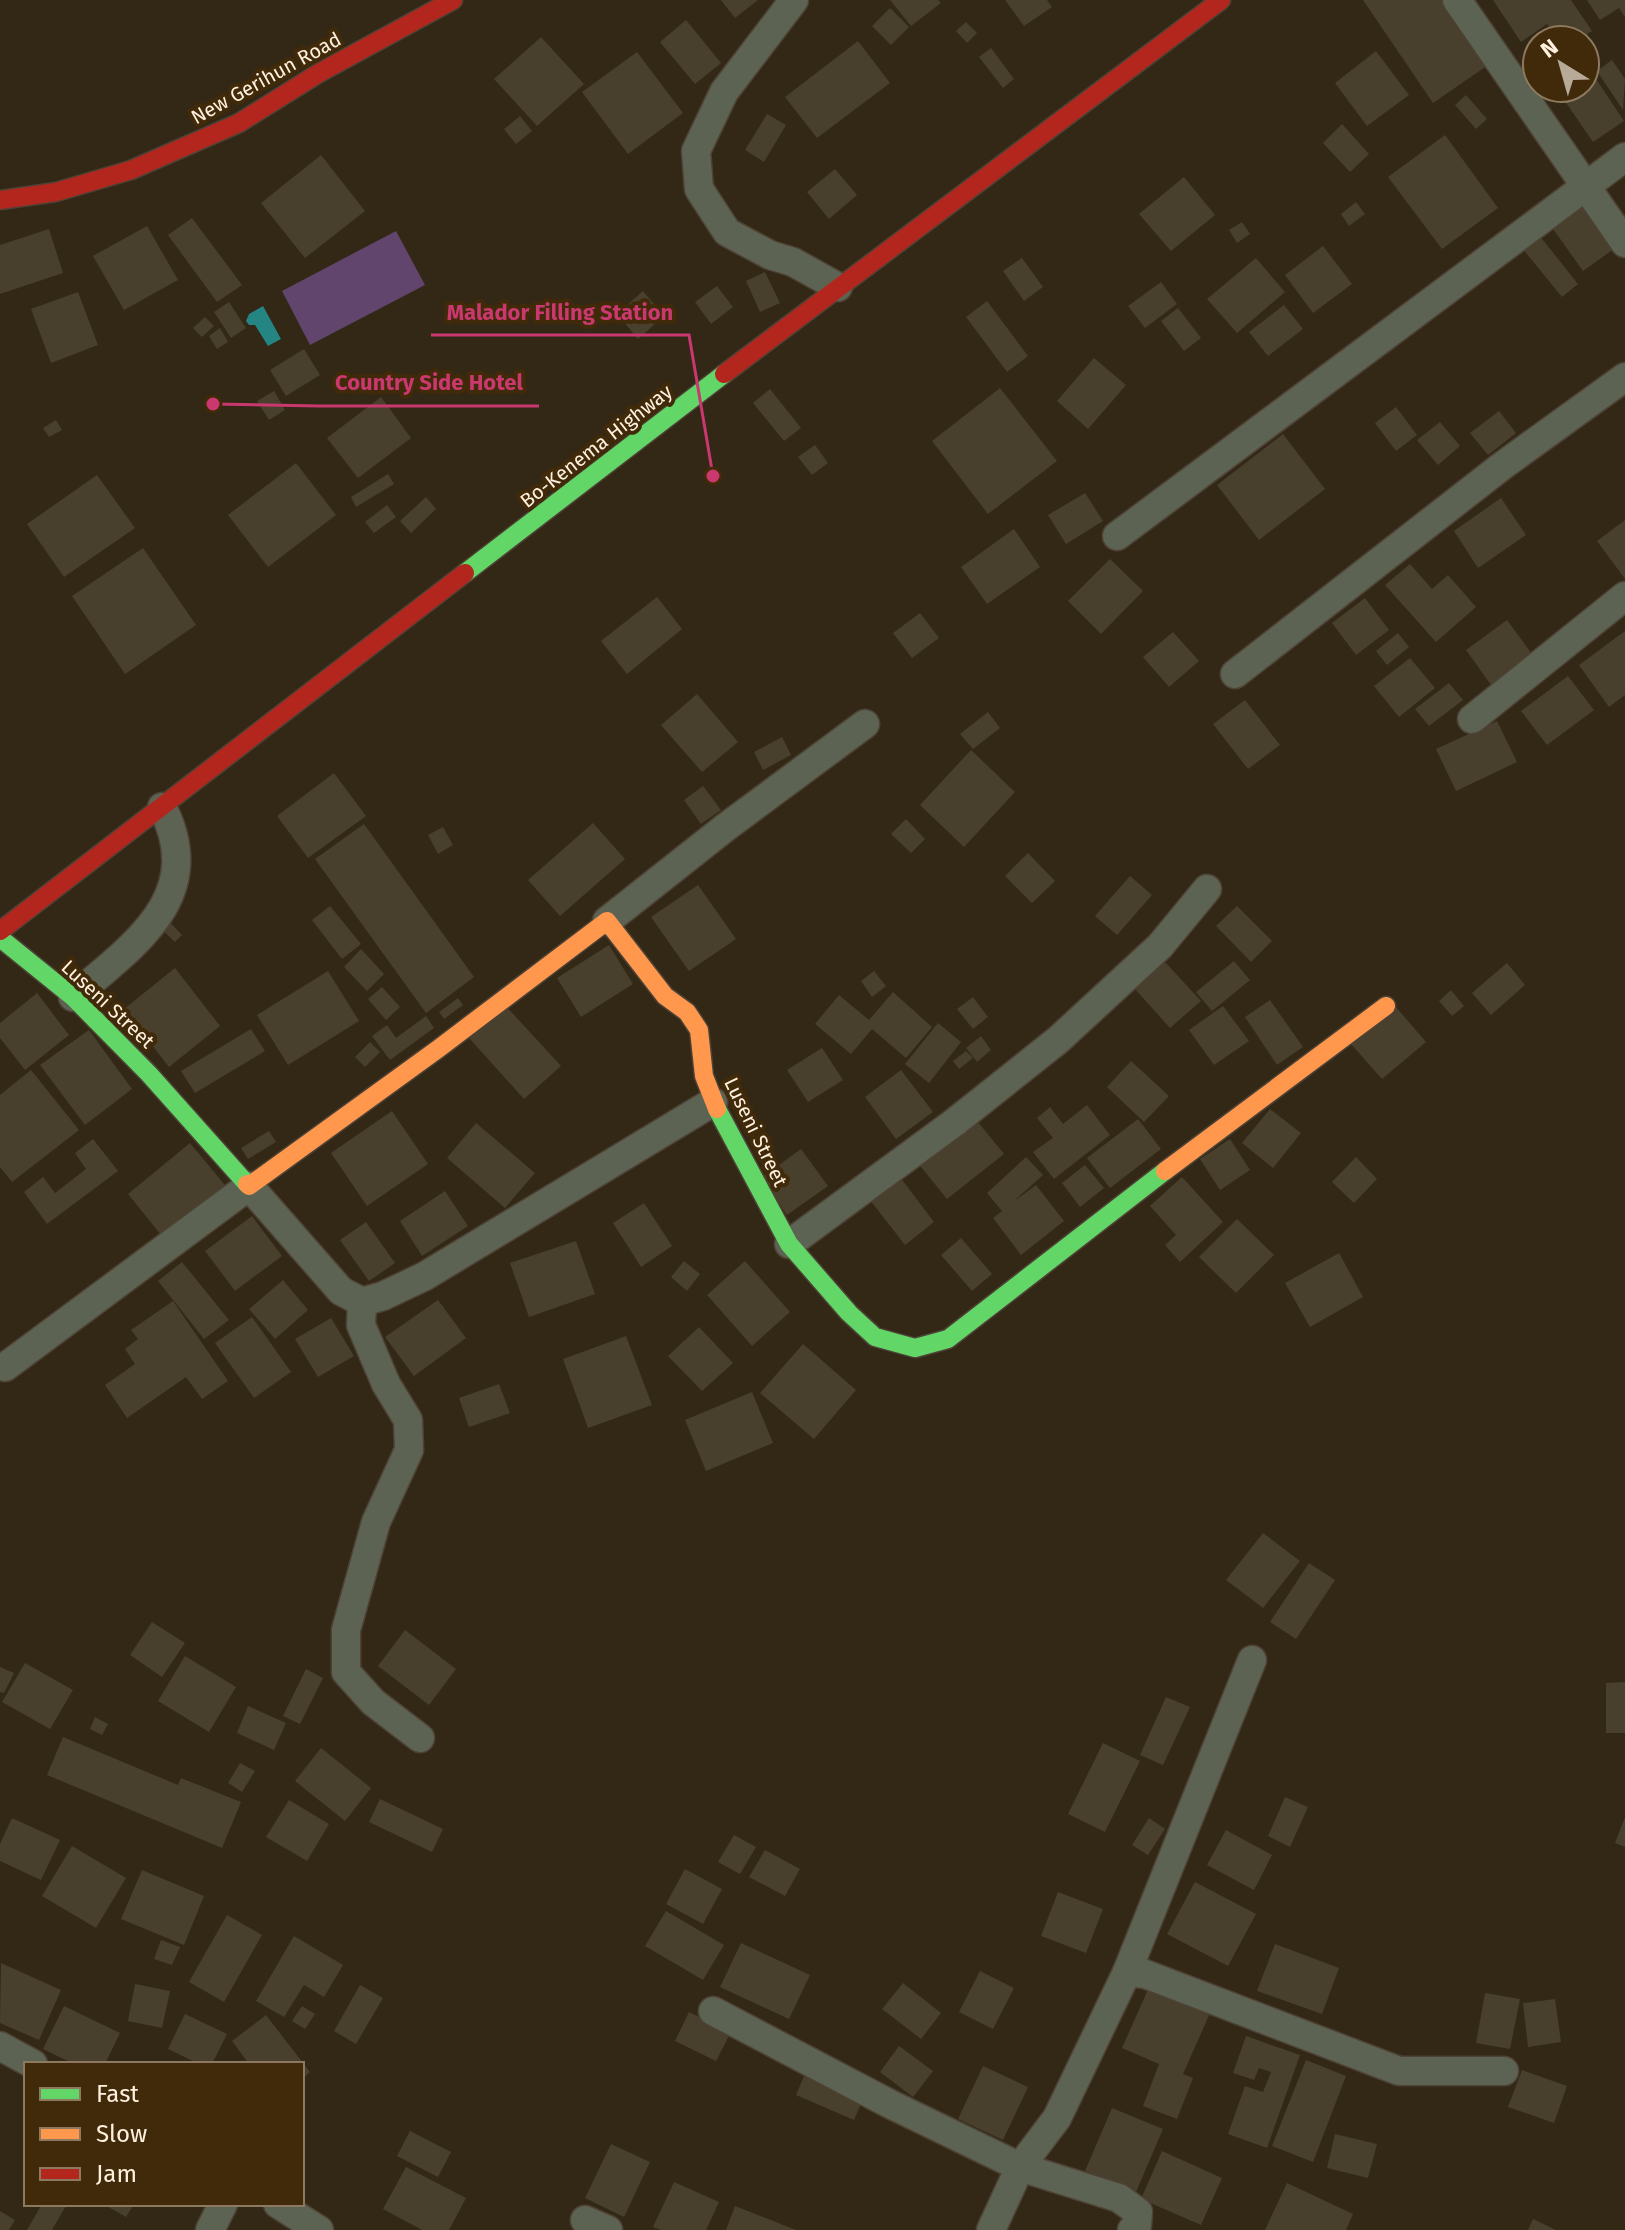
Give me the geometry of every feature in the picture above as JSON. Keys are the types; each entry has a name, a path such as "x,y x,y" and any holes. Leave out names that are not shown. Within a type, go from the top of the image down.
{"main road":[{"name":"New Gerihun Road","path":"0,200 56,192 131,170 212,135 239,123 319,73 453,0"},
{"name":"Bo-Kenema Highway","path":"0,931 838,287 1221,0"},
{"name":"Luseni Street","path":"607,921 665,996 687,1012 699,1030 704,1076 713,1102 789,1244 849,1313 875,1337 915,1348 948,1339 1113,1209 1386,1006"},
{"path":"249,1186 607,921"},
{"name":"Luseni Street","path":"0,938 73,997 149,1074 249,1186"}],"street":[{"path":"794,0 724,92 696,151 699,189 727,232 770,255 793,262 838,287"},
{"path":"1457,0 1625,243"},
{"path":"1117,536 1625,157"},
{"path":"1235,674 1502,466 1625,377"},
{"path":"1472,719 1625,596"},
{"path":"607,921 726,827 865,724"},
{"path":"73,997 136,944 170,899 178,855 173,829 162,807"},
{"path":"789,1244 955,1122 1058,1040 1160,946 1207,889"},
{"path":"5,1367 249,1186 341,1291 362,1302 383,1296 425,1276 713,1102"},
{"path":"362,1302 361,1325 386,1384 408,1420 409,1450 376,1522 346,1630 346,1672 373,1702 420,1738"},
{"path":"991,2230 1020,2167 1057,2118 1127,1972 1252,1660"},
{"path":"1127,1972 1145,1974 1399,2071 1504,2071"},
{"path":"713,2011 890,2104 1020,2167 1119,2198 1138,2212 1137,2225 1132,2230"},
{"path":"0,2046 29,2062"},
{"path":"210,2230 222,2206"},
{"path":"281,2206 319,2230"}],"shaded area":[{"path":"396,231 425,285 310,345 282,291"}],"water":[{"path":"263,306 281,339 268,346 255,325 249,325 246,321 249,314"}],"building":[{"path":"721,0 758,0 735,18"},
{"path":"890,0 938,0 941,3 911,26"},
{"path":"1005,0 1047,0 1052,7 1024,26"},
{"path":"1363,0 1448,0 1491,63 1433,103"},
{"path":"1493,0 1571,0 1587,24 1521,24 1521,42"},
{"path":"1587,0 1625,0 1625,17 1619,8 1600,20"},
{"path":"890,8 909,27 891,45 872,26"},
{"path":"686,20 721,63 695,84 660,42"},
{"path":"966,22 977,33 967,43 956,31"},
{"path":"541,37 584,84 537,126 494,79"},
{"path":"858,41 890,83 817,138 785,97"},
{"path":"991,48 1014,79 1003,88 979,57"},
{"path":"1376,51 1409,95 1367,126 1335,83"},
{"path":"637,52 683,113 628,154 582,92"},
{"path":"1612,60 1625,79 1623,110 1601,77 1601,68"},
{"path":"1601,86 1624,121 1593,142 1567,104 1601,104"},
{"path":"1466,95 1487,119 1476,129 1455,105"},
{"path":"767,114 786,125 764,162 745,150"},
{"path":"520,116 532,131 516,144 504,129"},
{"path":"1342,124 1369,154 1350,172 1323,143"},
{"path":"1445,135 1498,208 1442,249 1388,177"},
{"path":"321,155 365,211 305,258 261,203"},
{"path":"835,169 857,195 829,219 807,192"},
{"path":"1184,177 1215,215 1171,251 1139,214"},
{"path":"1586,201 1618,246 1583,271 1551,226"},
{"path":"1356,202 1365,214 1349,226 1341,214"},
{"path":"192,218 242,285 217,302 168,235"},
{"path":"1242,222 1250,234 1237,243 1229,230"},
{"path":"147,226 178,280 124,310 93,256"},
{"path":"49,229 63,273 0,294 0,245"},
{"path":"1539,235 1578,284 1562,297 1522,248"},
{"path":"1323,246 1352,284 1313,313 1285,275"},
{"path":"1022,258 1043,287 1024,301 1003,271"},
{"path":"1256,258 1285,292 1237,333 1207,299"},
{"path":"765,272 780,303 760,312 746,281"},
{"path":"1161,282 1177,304 1145,328 1128,306"},
{"path":"717,286 733,307 711,324 695,302"},
{"path":"643,291 664,316 638,339 617,314"},
{"path":"78,292 98,345 51,363 31,309"},
{"path":"987,301 1028,356 1007,372 966,317"},
{"path":"229,302 246,328 231,338 214,312"},
{"path":"1284,305 1303,329 1268,356 1249,332"},
{"path":"1178,308 1201,338 1184,351 1161,321"},
{"path":"205,317 214,326 202,337 193,328"},
{"path":"220,328 228,342 217,349 209,336"},
{"path":"304,349 320,375 286,396 270,370"},
{"path":"1094,358 1126,385 1088,429 1057,401"},
{"path":"1000,388 1057,461 988,514 932,441"},
{"path":"770,389 801,428 784,441 753,403"},
{"path":"274,391 285,410 269,420 257,401"},
{"path":"381,397 411,438 358,478 327,438"},
{"path":"1396,407 1417,435 1396,451 1375,423"},
{"path":"1499,411 1516,433 1488,455 1470,433"},
{"path":"56,420 62,430 49,437 43,428"},
{"path":"1440,422 1460,446 1438,465 1417,440"},
{"path":"1283,434 1325,489 1259,540 1217,485"},
{"path":"815,445 828,463 812,475 798,457"},
{"path":"296,463 336,515 268,567 228,515"},
{"path":"388,474 394,484 356,507 351,497"},
{"path":"97,475 135,528 64,577 27,524"},
{"path":"1085,493 1103,521 1066,544 1048,515"},
{"path":"426,497 436,509 411,533 400,521"},
{"path":"1501,498 1526,535 1478,568 1454,531"},
{"path":"387,505 396,517 374,533 365,522"},
{"path":"1625,520 1625,579 1597,541"},
{"path":"1014,529 1040,567 987,604 961,567"},
{"path":"143,548 196,625 125,674 72,596"},
{"path":"1110,559 1143,591 1101,634 1068,601"},
{"path":"1410,564 1432,589 1448,575 1476,607 1436,642 1385,585"},
{"path":"657,597 682,629 627,674 601,641"},
{"path":"1365,598 1389,630 1356,655 1332,623"},
{"path":"920,613 939,638 912,658 893,633"},
{"path":"1507,620 1532,654 1491,685 1466,650"},
{"path":"1625,631 1625,695 1609,707 1579,665"},
{"path":"1173,632 1199,661 1169,687 1143,657"},
{"path":"1398,633 1409,647 1387,665 1376,651"},
{"path":"1410,658 1435,688 1399,717 1374,686"},
{"path":"1568,676 1594,710 1547,745 1521,711"},
{"path":"1449,683 1463,700 1429,726 1415,709"},
{"path":"697,694 738,742 702,772 661,725"},
{"path":"1245,700 1280,745 1248,769 1213,724"},
{"path":"988,712 1000,728 973,749 960,734"},
{"path":"1497,721 1517,762 1456,791 1436,749"},
{"path":"782,737 791,755 763,770 754,752"},
{"path":"971,750 1015,792 964,847 920,805"},
{"path":"334,773 366,816 308,858 277,816"},
{"path":"703,786 721,810 701,824 684,800"},
{"path":"906,819 925,839 911,853 891,834"},
{"path":"593,823 625,859 560,916 528,880"},
{"path":"364,824 474,977 426,1013 315,859"},
{"path":"443,827 453,845 438,854 428,835"},
{"path":"1028,853 1055,881 1032,903 1005,876"},
{"path":"1130,876 1152,895 1117,935 1095,916"},
{"path":"698,885 736,939 689,971 651,917"},
{"path":"330,906 361,944 342,959 312,920"},
{"path":"1237,906 1272,941 1251,962 1216,926"},
{"path":"167,919 182,935 175,942 159,927"},
{"path":"609,945 633,984 581,1017 557,978"},
{"path":"361,949 384,974 367,991 344,967"},
{"path":"1234,961 1250,980 1212,1011 1196,992"},
{"path":"1165,962 1201,1001 1170,1028 1135,989"},
{"path":"1507,963 1525,985 1491,1015 1472,993"},
{"path":"175,968 220,1026 169,1067 124,1009"},
{"path":"328,971 359,1021 288,1065 257,1015"},
{"path":"874,971 886,986 872,997 861,981"},
{"path":"382,987 400,1007 386,1020 368,999"},
{"path":"1451,990 1464,1006 1452,1016 1439,1001"},
{"path":"893,992 932,1027 906,1058 872,1029 851,1054 815,1024 839,995 869,1020"},
{"path":"37,993 69,1035 25,1070 0,1038 0,1023"},
{"path":"973,997 988,1017 973,1029 957,1009"},
{"path":"458,998 463,1005 444,1019 439,1012"},
{"path":"1270,1000 1303,1047 1277,1065 1245,1017"},
{"path":"505,1005 561,1066 524,1099 469,1038"},
{"path":"1223,1006 1249,1041 1214,1065 1189,1030"},
{"path":"1395,1006 1426,1042 1382,1079 1351,1044"},
{"path":"426,1016 434,1028 390,1060 372,1036 387,1025 396,1038"},
{"path":"938,1023 961,1042 929,1083 905,1064"},
{"path":"251,1029 265,1051 195,1093 181,1071"},
{"path":"89,1030 132,1089 85,1125 40,1065"},
{"path":"981,1036 991,1050 977,1062 966,1048"},
{"path":"370,1042 380,1052 365,1067 355,1057"},
{"path":"822,1048 843,1080 808,1102 787,1070"},
{"path":"966,1051 973,1058 959,1069 953,1061"},
{"path":"1131,1061 1169,1096 1144,1122 1107,1087"},
{"path":"31,1070 79,1130 12,1182 0,1167 0,1095"},
{"path":"901,1070 933,1112 896,1139 865,1097"},
{"path":"1087,1105 1110,1135 1054,1179 1033,1152 1053,1138 1037,1118 1050,1107 1063,1124"},
{"path":"1270,1109 1301,1133 1273,1168 1242,1143"},
{"path":"392,1111 428,1164 367,1206 331,1153"},
{"path":"973,1116 1004,1154 947,1199 917,1162"},
{"path":"1138,1119 1161,1149 1110,1188 1087,1158"},
{"path":"476,1123 535,1173 505,1208 447,1158"},
{"path":"269,1131 276,1142 248,1159 241,1148"},
{"path":"93,1139 118,1171 47,1224 24,1192 43,1177 55,1193 86,1169 75,1153"},
{"path":"1230,1139 1250,1170 1220,1190 1200,1159"},
{"path":"190,1143 229,1190 166,1241 128,1194"},
{"path":"801,1149 828,1186 787,1215 761,1178"},
{"path":"1026,1157 1043,1175 1013,1202 1036,1185 1064,1221 1021,1255 993,1218 1002,1211 987,1193"},
{"path":"1356,1157 1377,1179 1354,1203 1332,1182"},
{"path":"1085,1165 1104,1188 1080,1207 1062,1183"},
{"path":"900,1177 934,1222 905,1245 870,1200"},
{"path":"1182,1177 1223,1222 1180,1262 1165,1245 1176,1235 1150,1206"},
{"path":"445,1191 468,1226 422,1256 400,1221"},
{"path":"644,1203 672,1246 641,1267 613,1223"},
{"path":"252,1216 282,1256 235,1291 205,1251"},
{"path":"1237,1219 1274,1255 1236,1293 1199,1257"},
{"path":"366,1222 395,1263 369,1281 340,1240"},
{"path":"961,1238 992,1274 972,1291 941,1255"},
{"path":"576,1241 595,1294 529,1317 510,1263"},
{"path":"1339,1253 1363,1297 1310,1327 1285,1283"},
{"path":"684,1261 700,1274 687,1291 671,1277"},
{"path":"745,1261 790,1312 752,1346 707,1295"},
{"path":"182,1262 229,1320 204,1339 158,1281"},
{"path":"283,1280 308,1310 275,1339 249,1309"},
{"path":"438,1300 466,1338 414,1376 385,1337"},
{"path":"173,1301 228,1381 202,1399 186,1377 127,1418 105,1385 135,1364 125,1349 138,1339 131,1330"},
{"path":"252,1317 291,1372 254,1398 215,1343"},
{"path":"331,1318 354,1356 318,1377 295,1339"},
{"path":"699,1327 733,1363 702,1391 668,1356"},
{"path":"626,1336 652,1405 588,1428 563,1359"},
{"path":"803,1344 856,1390 814,1439 760,1393"},
{"path":"499,1384 510,1413 469,1427 459,1398"},
{"path":"752,1392 773,1443 706,1471 685,1420"},
{"path":"1263,1533 1300,1561 1263,1608 1226,1580"},
{"path":"1309,1563 1335,1580 1296,1639 1270,1622"},
{"path":"152,1622 185,1643 162,1677 130,1655"},
{"path":"405,1630 456,1669 429,1705 378,1666"},
{"path":"185,1656 236,1687 209,1732 158,1701"},
{"path":"25,1663 73,1690 50,1729 2,1702"},
{"path":"0,1667 14,1673 4,1693 0,1692"},
{"path":"306,1669 323,1678 300,1724 283,1716"},
{"path":"1625,1682 1625,1733 1606,1733 1606,1683"},
{"path":"1166,1697 1190,1707 1163,1765 1140,1755"},
{"path":"248,1706 286,1723 274,1750 237,1733"},
{"path":"95,1717 108,1724 102,1735 90,1729"},
{"path":"63,1737 178,1785 181,1778 241,1802 222,1848 47,1775"},
{"path":"1103,1743 1140,1761 1105,1832 1068,1814"},
{"path":"321,1748 371,1788 345,1821 295,1781"},
{"path":"240,1763 255,1771 242,1792 228,1783"},
{"path":"1285,1797 1308,1807 1290,1847 1268,1836"},
{"path":"380,1799 443,1829 432,1852 369,1822"},
{"path":"289,1800 329,1824 307,1861 266,1837"},
{"path":"1625,1817 1625,1847 1615,1843"},
{"path":"12,1818 60,1840 41,1880 0,1861 0,1844"},
{"path":"1149,1818 1165,1829 1148,1855 1132,1845"},
{"path":"1226,1830 1272,1855 1254,1890 1207,1865"},
{"path":"734,1835 756,1847 740,1874 718,1862"},
{"path":"72,1846 126,1878 96,1928 42,1896"},
{"path":"765,1850 800,1869 785,1896 749,1877"},
{"path":"685,1869 722,1889 703,1924 666,1904"},
{"path":"142,1870 204,1896 184,1945 121,1919"},
{"path":"1195,1882 1256,1914 1228,1966 1167,1934"},
{"path":"1058,1892 1103,1909 1086,1953 1041,1936"},
{"path":"666,1911 724,1945 703,1980 645,1946"},
{"path":"227,1915 262,1935 224,2002 189,1982"},
{"path":"294,1936 343,1965 324,1997 304,1985 284,2017 256,2001"},
{"path":"161,1940 180,1947 172,1965 154,1959"},
{"path":"741,1943 810,1975 789,2019 720,1987"},
{"path":"1275,1944 1339,1968 1322,2014 1257,1991"},
{"path":"1,1963 61,1990 39,2040 0,2023"},
{"path":"980,1971 1014,1988 993,2029 959,2012"},
{"path":"903,1983 941,2013 921,2039 882,2009"},
{"path":"135,1984 170,1991 162,2028 128,2021"},
{"path":"360,1985 383,1998 356,2044 334,2031"},
{"path":"1150,1985 1211,2011 1183,2074 1193,2078 1177,2119 1143,2106 1159,2064 1122,2048"},
{"path":"1485,1993 1520,1999 1510,2049 1476,2043"},
{"path":"1555,1999 1561,2042 1528,2047 1523,2003"},
{"path":"64,2006 120,2033 106,2062 70,2062 43,2049"},
{"path":"302,2006 315,2014 305,2029 292,2021"},
{"path":"689,2012 731,2032 716,2061 675,2041"},
{"path":"185,2014 227,2034 213,2062 195,2062 168,2049"},
{"path":"266,2015 302,2062 248,2062 232,2041"},
{"path":"1246,2036 1300,2055 1267,2148 1228,2134 1245,2086 1263,2092 1271,2072 1259,2068 1254,2080 1233,2073"},
{"path":"899,2046 933,2071 913,2097 880,2072"},
{"path":"1306,2060 1346,2076 1313,2162 1272,2146"},
{"path":"983,2066 1028,2087 1003,2140 958,2119"},
{"path":"1522,2070 1567,2086 1554,2123 1508,2107"},
{"path":"805,2074 863,2099 854,2120 796,2095"},
{"path":"1112,2108 1163,2129 1136,2192 1085,2171"},
{"path":"410,2131 451,2152 438,2177 397,2156"},
{"path":"1335,2134 1377,2144 1368,2178 1327,2168"},
{"path":"611,2144 650,2162 624,2217 585,2198"},
{"path":"1162,2151 1222,2178 1201,2225 1141,2199"},
{"path":"406,2167 466,2198 449,2230 422,2230 383,2209"},
{"path":"674,2182 719,2202 706,2230 661,2230 653,2227"},
{"path":"1287,2183 1353,2214 1346,2230 1265,2230"},
{"path":"41,2206 66,2206 52,2230 27,2230"},
{"path":"107,2206 133,2206 126,2217"},
{"path":"735,2206 796,2230 726,2230"},
{"path":"0,2211 15,2220 9,2230 0,2230"},
{"path":"1533,2219 1556,2230 1528,2230"}],"traffic: fast":[{"path":"465,573 724,374"},
{"path":"0,938 73,997 149,1074 247,1184"},
{"path":"717,1109 789,1244 849,1313 875,1337 915,1348 948,1339 1165,1171"}],"traffic: slow":[{"path":"247,1184 249,1186 438,1049 607,921 665,996 687,1012 699,1030 704,1076 717,1109"},
{"path":"1165,1171 1386,1006"}],"traffic: jam":[{"path":"0,200 56,192 131,170 239,123 319,73 453,0"},
{"path":"724,374 1221,0"},
{"path":"0,931 465,573"}],"place":[{"name":"Country Side Hotel","path":"213,404"},
{"name":"Malador Filling Station","path":"713,476"}]}
